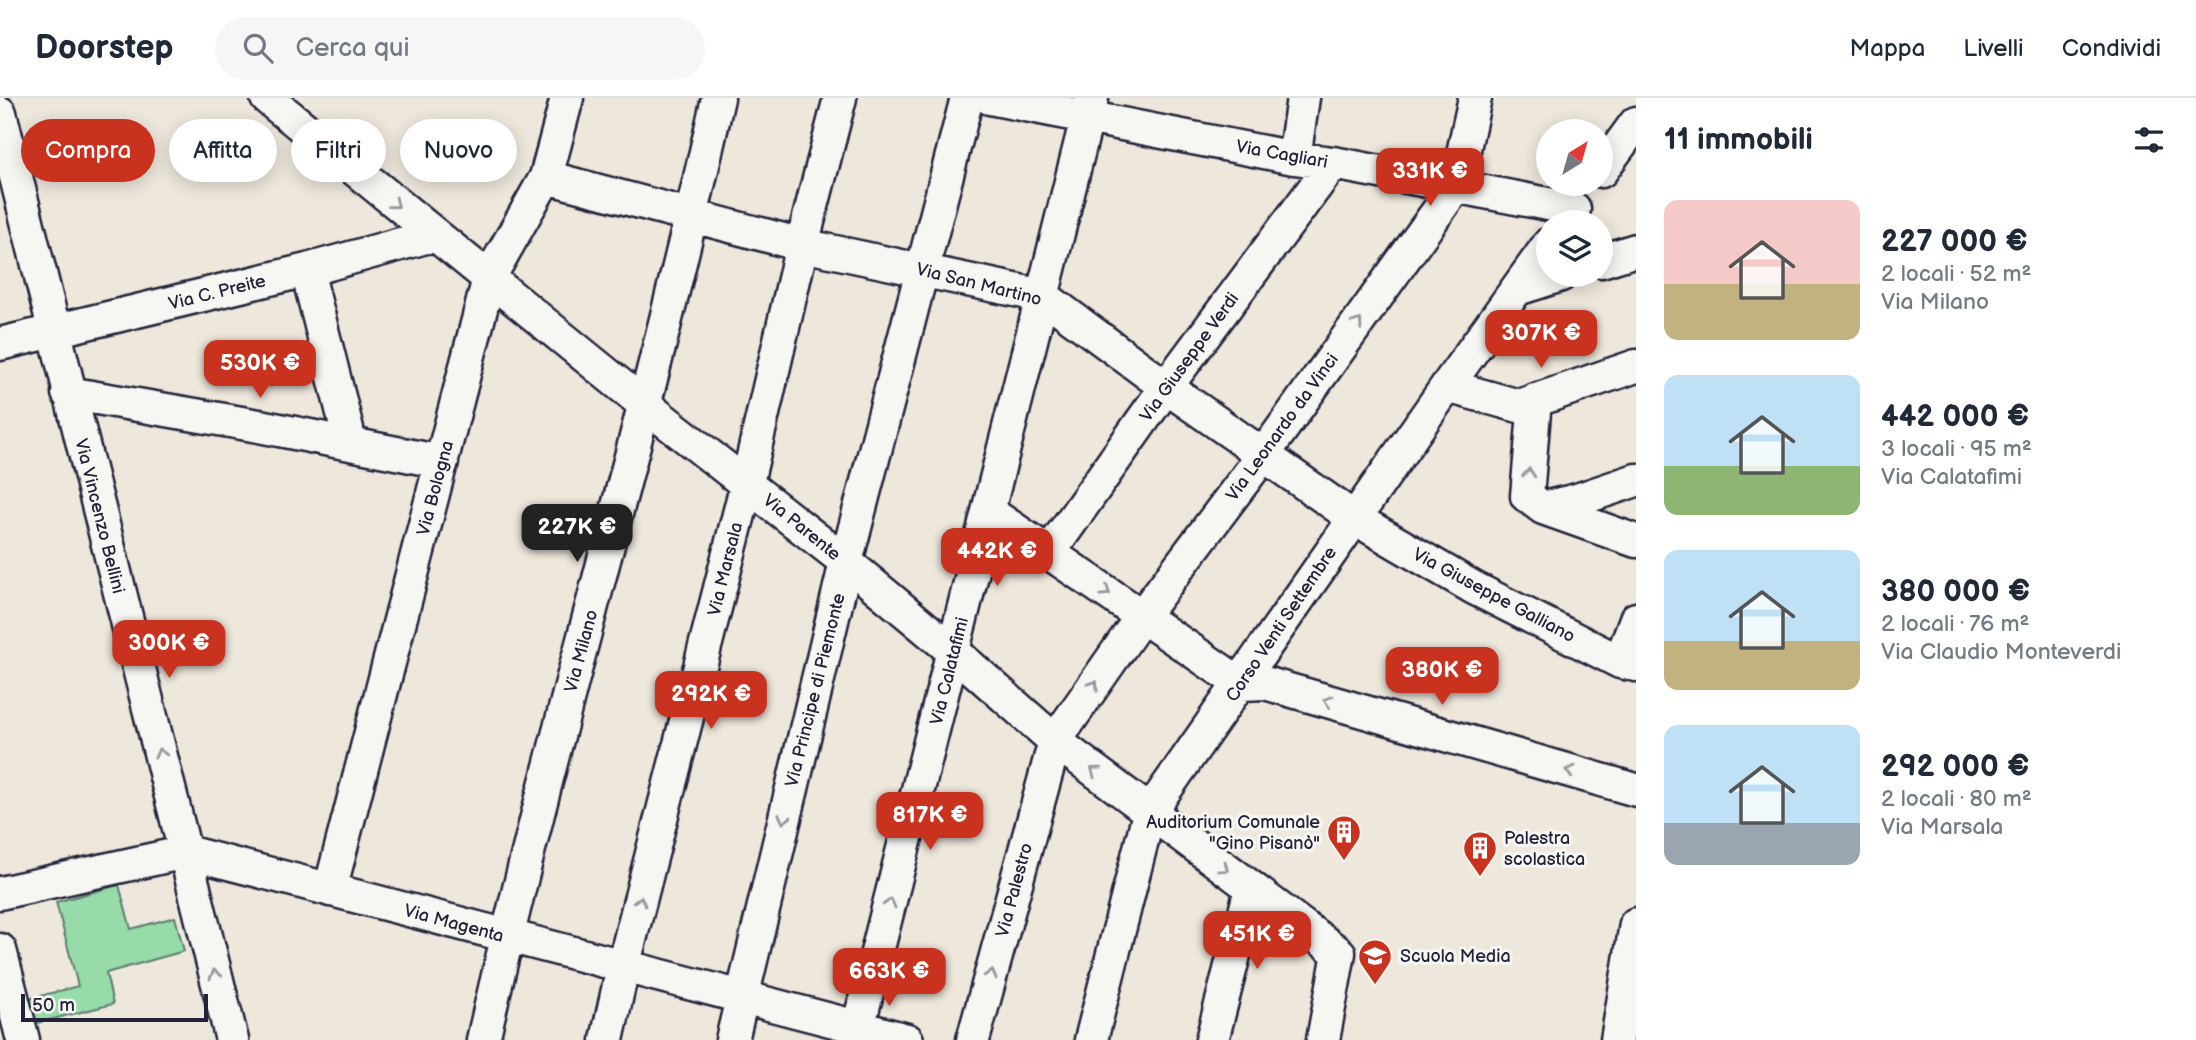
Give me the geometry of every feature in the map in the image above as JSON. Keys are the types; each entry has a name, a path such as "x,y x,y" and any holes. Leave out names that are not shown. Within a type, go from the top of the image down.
{"street":[{"name":"Via Bologna","path":"330,890 489,278 546,177 567,98"},
{"name":"Via Milano","path":"483,1040 506,937 645,405 718,98"},
{"name":"Via Marsala","path":"607,1040 747,483 802,244 840,98"},
{"name":"Via Principe di Piemonte","path":"732,1040 846,562 967,98"},
{"name":"Via Cagliari","path":"990,98 1090,107 1294,158 1577,205"},
{"path":"1294,158 1303,98"},
{"name":"Via Leonardo da Vinci","path":"1055,741 1142,617 1264,454 1456,186 1475,98"},
{"name":"Via Parente","path":"283,103 433,234 846,562 1055,741 1339,953 1323,1040"},
{"name":"Via Calatafimi","path":"857,1034 1090,107"},
{"name":"Via Vincenzo Bellini","path":"0,113 232,1040"},
{"path":"1614,153 1636,123"},
{"name":"Via Giuseppe Verdi","path":"1049,553 1166,387 1333,163"},
{"name":"Via San Martino","path":"546,177 802,244 1043,296 1166,387 1354,518"},
{"name":"Via C. Preite","path":"0,344 307,270 433,234"},
{"path":"1613,257 1636,250"},
{"name":"Corso Venti Settembre","path":"1091,1040 1149,813 1536,262"},
{"path":"307,270 347,429"},
{"path":"1517,289 1536,283"},
{"path":"1447,386 1519,406 1636,366"},
{"path":"68,393 442,461"},
{"path":"1535,400 1527,496 1543,508 1636,541"},
{"path":"1543,508 1577,500 1636,480"},
{"path":"989,512 1241,684 1265,683 1636,790"},
{"name":"Via Giuseppe Galliano","path":"1354,518 1474,587 1628,664"},
{"path":"1628,664 1636,619"},
{"name":"Via Palestro","path":"973,1040 1055,741"},
{"name":"Via Magenta","path":"0,894 186,852 741,998 857,1034 906,1040"},
{"path":"1212,1040 1251,888"},
{"path":"1616,1040 1636,924"},
{"path":"0,950 23,1040"}],"green space":[{"path":"119,885 131,929 175,917 184,951 106,973 113,1004 33,1024 29,999 78,986 56,902"}],"place":[{"name":"Auditorium Comunale \"Gino Pisanò\"","path":"1344,862"},
{"name":"Palestra scolastica","path":"1480,878"},
{"name":"Scuola Media","path":"1375,986"}]}
